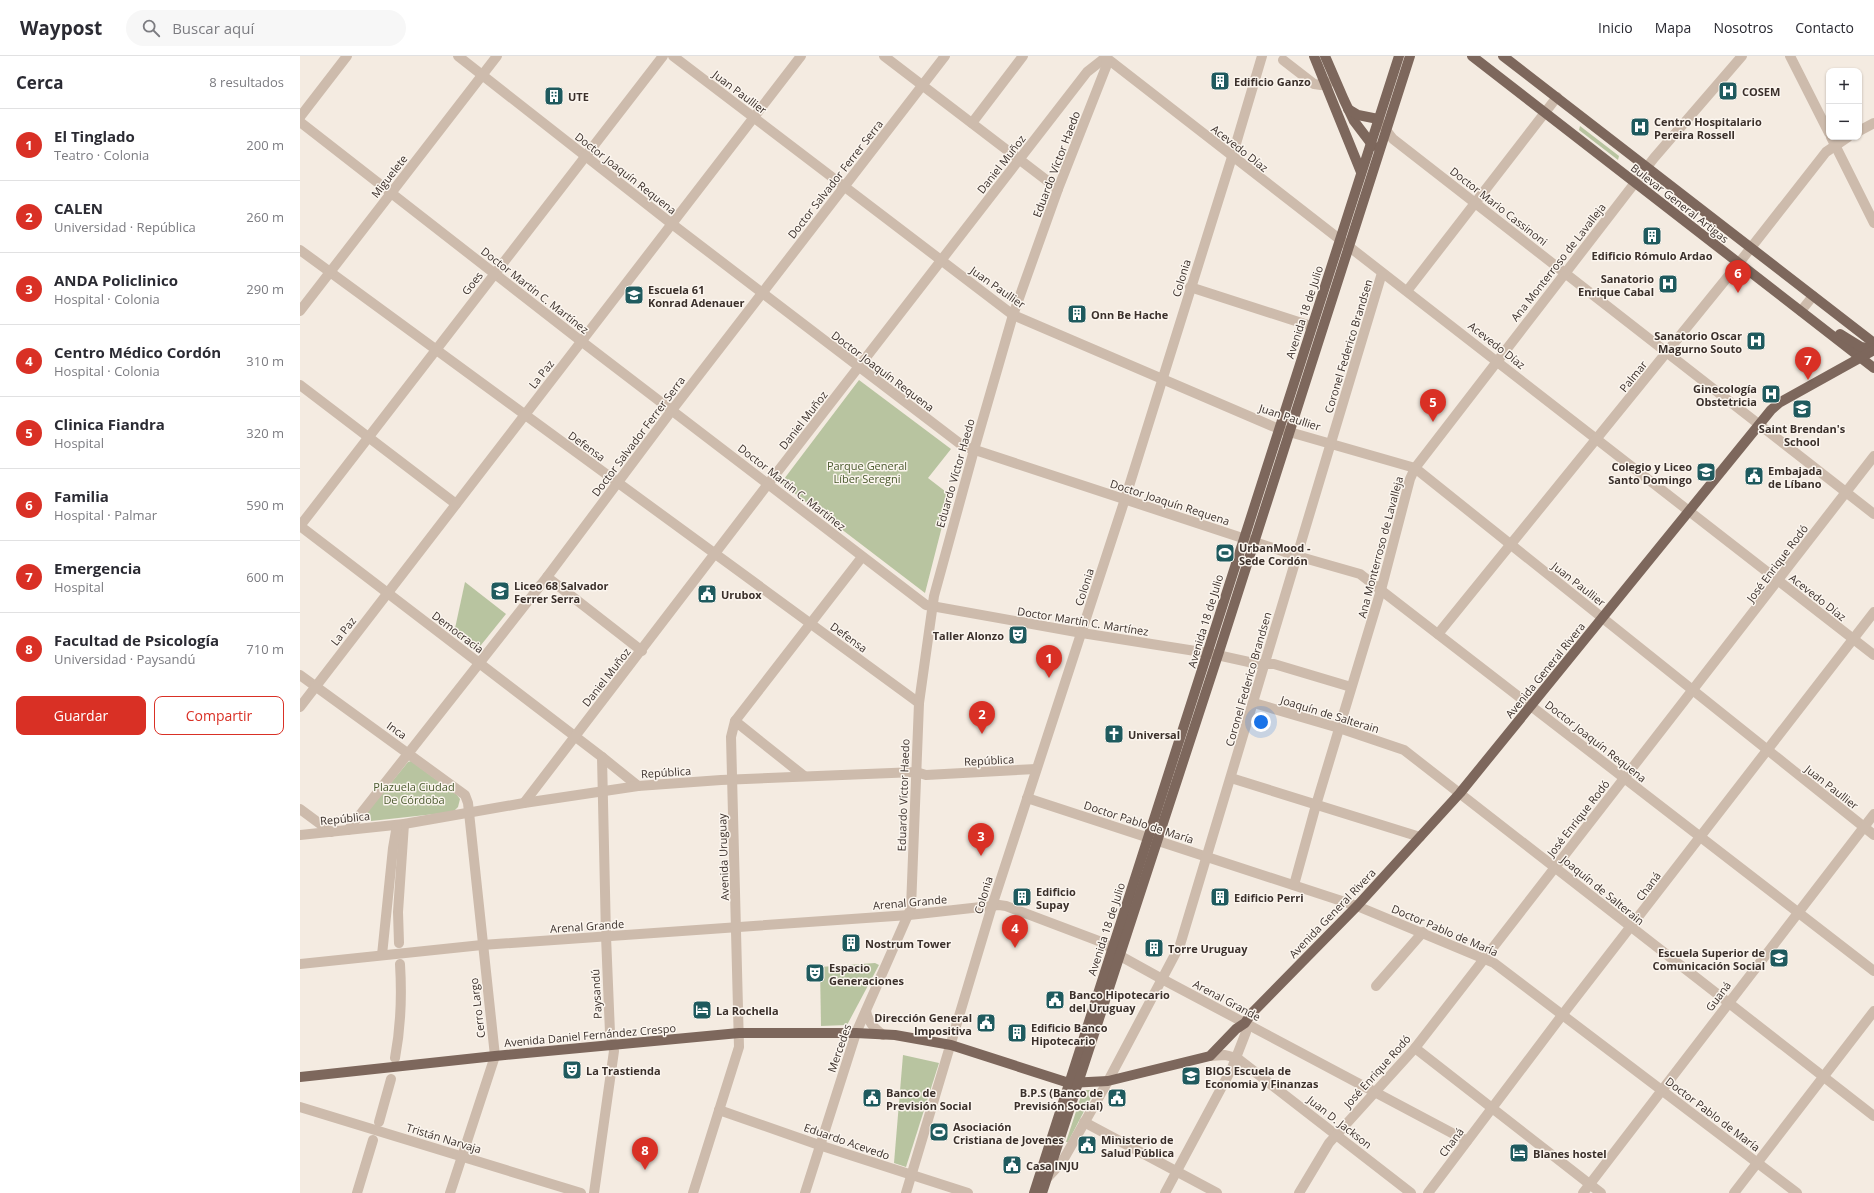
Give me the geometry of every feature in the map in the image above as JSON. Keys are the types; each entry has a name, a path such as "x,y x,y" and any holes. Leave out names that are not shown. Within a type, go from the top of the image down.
{"main road":[{"path":"1314,56 1361,172"},
{"path":"1326,56 1348,109 1354,120 1378,152"},
{"name":"Avenida 18 de Julio","path":"1034,1193 1073,1083 1213,654 1254,542 1312,326 1399,56"},
{"name":"Avenida 18 de Julio","path":"1213,654 1243,538 1284,430 1348,246 1410,56"},
{"name":"Bulevar General Artigas","path":"1472,56 1874,368"},
{"name":"Bulevar General Artigas","path":"1503,56 1874,343"},
{"path":"1348,109 1358,115 1378,120"},
{"path":"1803,313 1816,318 1861,347 1874,349"},
{"name":"Avenida General Rivera","path":"1210,1056 1236,1029 1245,1023 1251,1014 1357,906 1460,793 1759,424 1779,403 1874,349"},
{"path":"1860,357 1874,360"},
{"name":"Avenida Daniel Fernández Crespo","path":"300,1078 495,1056 740,1033 856,1033 882,1035 951,1045 1073,1083"},
{"path":"1073,1083 1108,1081 1210,1056"},
{"name":"Avenida 18 de Julio","path":"1042,1193 1073,1083"}],"street":[{"path":"300,117 347,56"},
{"name":"Doctor Joaquín Requena","path":"458,56 672,224 940,430 963,446 1297,556 1355,571 1874,971"},
{"name":"Miguelete","path":"300,311 497,56"},
{"name":"Goes","path":"300,526 585,155 663,56"},
{"name":"Juan Paullier","path":"673,56 845,186 1013,316 1162,380 1284,430 1415,468 1874,835"},
{"name":"La Paz","path":"300,707 801,56"},
{"path":"884,56 1058,189"},
{"name":"Doctor Salvador Ferrer Serra","path":"348,830 547,577 672,410 945,56"},
{"path":"972,123 1023,56"},
{"name":"Acevedo Díaz","path":"1106,56 1232,157 1496,360 1874,655"},
{"name":"Daniel Muñoz","path":"524,802 642,651 768,484 1087,72 1106,56"},
{"name":"Eduardo Víctor Haedo","path":"909,915 911,908 918,703 932,608 974,450 1013,316 1058,189 1106,67 1106,56"},
{"name":"Ana Monterroso de Lavalleja","path":"1294,885 1316,805 1381,590 1410,479 1415,468 1496,360 1634,183 1742,56"},
{"path":"1790,56 1826,127"},
{"name":"Colonia","path":"906,1193 910,1175 951,1045 992,906 1125,499 1263,58"},
{"path":"1283,60 1318,86 1335,80"},
{"path":"1406,291 1557,97"},
{"name":"Doctor Mario Cassinoni","path":"1378,120 1393,139 1874,514"},
{"name":"Doctor Martín C. Martínez","path":"300,122 494,274 926,606 1213,654 1258,664 1274,664 1351,687"},
{"path":"1862,129 1874,123"},
{"path":"1833,141 1874,223"},
{"name":"Palmar","path":"1438,634 1752,248 1833,141"},
{"name":"Defensa","path":"300,250 524,416 811,623 918,703"},
{"name":"Coronel Federico Brandsen","path":"1108,1081 1180,945 1208,857 1254,703 1264,664 1382,273"},
{"path":"1190,288 1312,326"},
{"path":"1803,313 1814,296"},
{"path":"300,385 456,504"},
{"name":"José Enrique Rodó","path":"1299,1193 1328,1143 1415,1048 1874,456"},
{"name":"Democracia","path":"300,526 575,736 638,786"},
{"name":"Avenida Uruguay","path":"693,1193 739,1047 740,1033 731,738 735,721 862,557"},
{"path":"547,577 642,651"},
{"name":"Chaná","path":"1428,1193 1563,1014 1768,751 1874,612"},
{"name":"Inca","path":"300,675 465,795 469,813"},
{"name":"Joaquín de Salterain","path":"1254,703 1339,728 1399,748 1460,793 1631,928 1874,1116"},
{"path":"735,721 804,776"},
{"path":"602,757 602,792"},
{"name":"República","path":"300,835 400,824 469,813 524,802 638,786 804,776 916,772 926,775 1036,769"},
{"path":"1231,778 1420,836"},
{"name":"Paysandú","path":"594,1193 614,1056 614,1045 610,1033 602,792"},
{"name":"Doctor Pablo de María","path":"1027,798 1357,906 1494,962 1797,1193"},
{"path":"300,809 332,832"},
{"name":"Cerro Largo","path":"450,1193 495,1056 469,813"},
{"name":"Guaná","path":"1583,1193 1662,1091 1728,1002 1874,814"},
{"path":"399,943 400,824"},
{"path":"382,955 393,848 400,824"},
{"name":"Arenal Grande","path":"300,964 482,945 909,915 992,906 1006,906 1104,942 1162,979 1466,1141"},
{"name":"Mercedes","path":"804,1193 856,1033 909,915"},
{"path":"1376,986 1422,932"},
{"path":"395,1058 402,1006 400,964"},
{"path":"866,1011 867,1018 882,1035"},
{"path":"1734,1193 1874,1011"},
{"name":"Avenida General Rivera","path":"1165,1193 1236,1058 1246,1032 1245,1023"},
{"path":"1415,1048 1601,1193"},
{"path":"1210,1056 1225,1055 1236,1058"},
{"name":"Juan D. Jackson","path":"1236,1058 1411,1193"},
{"path":"379,1122 391,1079"},
{"name":"Avenida 18 de Julio","path":"1047,1178 1062,1162 1108,1081"},
{"name":"Tristán Narvaja","path":"300,1107 581,1193"},
{"name":"Eduardo Acevedo","path":"719,1110 819,1145 968,1193"},
{"path":"1084,1122 1217,1193"},
{"path":"357,1193 373,1140"}],"green space":[{"path":"1580,126 1619,156 1618,160 1579,130"},
{"name":"Parque General Líber Seregni","path":"859,380 951,449 928,478 950,495 925,593 781,483"},
{"path":"465,582 506,614 477,650 454,633"},
{"name":"Plazuela Ciudad De Córdoba","path":"411,761 457,795 460,799 458,807 453,812 371,821 368,817 368,811 408,762"},
{"path":"875,963 879,965 847,1025 821,1026 820,967"},
{"path":"903,1055 939,1063 906,1167 894,1163"},
{"path":"1083,1090 1094,1090 1094,1092 1068,1142 1066,1142"}],"place":[{"name":"Edificio Ganzo","path":"1220,81"},
{"name":"COSEM","path":"1728,91"},
{"name":"UTE","path":"554,96"},
{"name":"Centro Hospitalario Pereira Rossell","path":"1640,127"},
{"name":"Edificio Rómulo Ardao","path":"1652,236"},
{"name":"Sanatorio Enrique Cabal","path":"1668,284"},
{"name":"Familia","path":"1738,293"},
{"name":"Escuela 61 Konrad Adenauer","path":"634,295"},
{"name":"Onn Be Hache","path":"1077,314"},
{"name":"Sanatorio Oscar Magurno Souto","path":"1756,341"},
{"name":"Emergencia","path":"1808,380"},
{"name":"Ginecología Obstetricia","path":"1771,394"},
{"name":"Saint Brendan's School","path":"1802,409"},
{"name":"Clinica Fiandra","path":"1433,422"},
{"name":"Colegio y Liceo Santo Domingo","path":"1706,472"},
{"name":"Embajada de Líbano","path":"1754,476"},
{"name":"UrbanMood - Sede Cordón","path":"1225,553"},
{"name":"Liceo 68 Salvador Ferrer Serra","path":"500,591"},
{"name":"Urubox","path":"707,594"},
{"name":"Taller Alonzo","path":"1018,635"},
{"name":"El Tinglado","path":"1049,678"},
{"name":"CALEN","path":"982,734"},
{"name":"Universal","path":"1114,734"},
{"name":"ANDA Policlinico","path":"981,856"},
{"name":"Edificio Supay","path":"1022,897"},
{"name":"Edificio Perri","path":"1220,897"},
{"name":"Nostrum Tower","path":"851,943"},
{"name":"Centro Médico Cordón","path":"1015,948"},
{"name":"Torre Uruguay","path":"1154,948"},
{"name":"Escuela Superior de Comunicación Social","path":"1779,958"},
{"name":"Espacio Generaciones","path":"815,973"},
{"name":"Banco Hipotecario del Uruguay","path":"1055,1000"},
{"name":"La Rochella","path":"702,1010"},
{"name":"Dirección General Impositiva","path":"986,1023"},
{"name":"Edificio Banco Hipotecario","path":"1017,1033"},
{"name":"La Trastienda","path":"572,1070"},
{"name":"BIOS Escuela de Economia y Finanzas","path":"1191,1076"},
{"name":"Banco de Previsión Social","path":"872,1098"},
{"name":"B.P.S (Banco de Previsión Social)","path":"1117,1098"},
{"name":"Asociación Cristiana de Jovenes","path":"939,1132"},
{"name":"Ministerio de Salud Pública","path":"1087,1145"},
{"name":"Blanes hostel","path":"1519,1153"},
{"name":"Casa INJU","path":"1012,1165"},
{"name":"Facultad de Psicología","path":"645,1170"}]}
